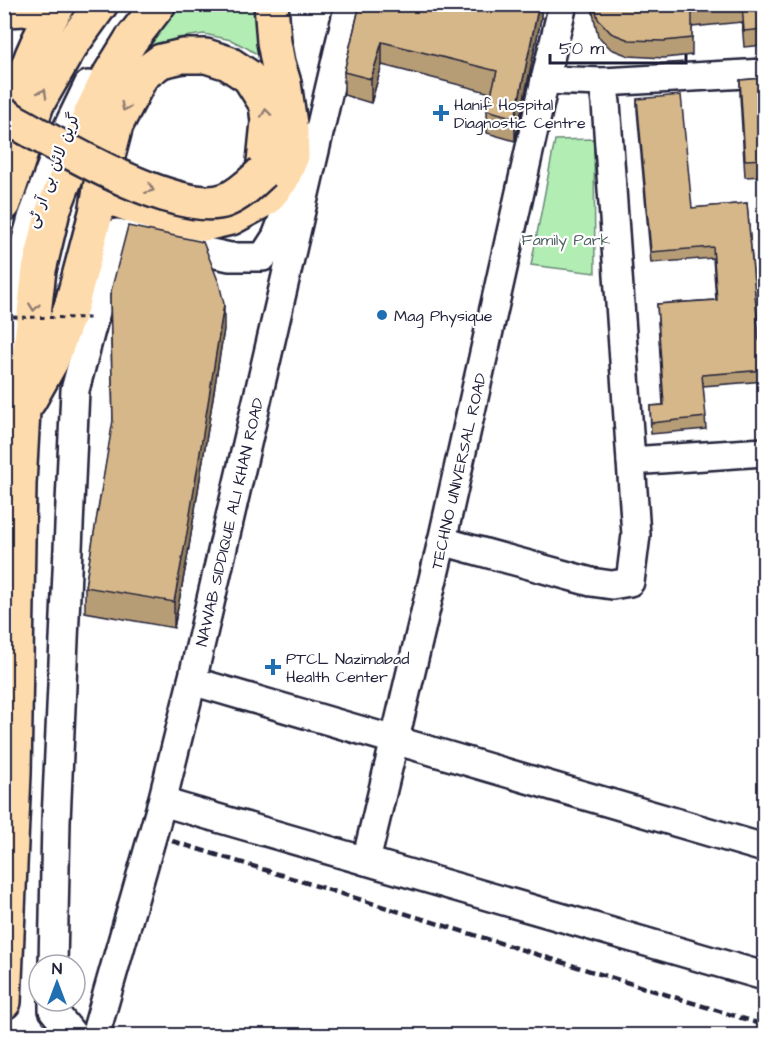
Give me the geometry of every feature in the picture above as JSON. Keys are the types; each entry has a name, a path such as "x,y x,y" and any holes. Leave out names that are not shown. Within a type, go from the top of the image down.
{"main road":[{"path":"4,10 26,9 40,4"},
{"path":"15,168 12,126 19,91 34,50 59,4"},
{"path":"4,204 37,104 68,50 101,4"},
{"path":"4,1002 14,763 19,484 14,400 53,211 91,113 110,74 131,40 159,4"},
{"path":"4,135 46,163 119,201 159,216 205,224 231,218 266,199 282,179 292,156 291,131 284,83 274,42 271,4"},
{"path":"4,114 96,166 169,196 201,203 225,200 246,188 263,172 268,122 266,104 249,77 228,63 206,56 183,56 161,61 142,75 116,125 101,183 96,213 71,307 51,362 14,400"}],"street":[{"name":"گرین لائن بی آر ٹی","path":"14,400 10,319 32,218 60,143 88,85 120,33 142,4"},
{"name":"NAWAB SIDDIQUE ALI KHAN ROAD","path":"95,1035 162,802 192,681 349,4"},
{"name":"TECHNO UNIVERSAL ROAD","path":"366,861 442,541 563,4"},
{"path":"545,80 603,82 765,73"},
{"path":"442,541 591,582 612,585 630,582 636,535 603,82"},
{"path":"117,233 230,257 263,257 276,237 294,195 309,180"},
{"path":"53,953 56,809 75,390 117,233 101,183"},
{"path":"631,461 765,452"},
{"path":"192,681 765,848"},
{"path":"162,802 765,975"},
{"path":"55,1013 74,1035"}],"path":[{"path":"4,317 92,318"}],"green space":[{"path":"179,5 257,5 265,59 231,40 204,34 177,38 142,53"},
{"name":"Family Park","path":"594,139 595,273 531,265 555,140"}],"building":[{"path":"360,4 539,4 515,118 487,110 497,71 382,42 371,79 344,72"},
{"path":"594,4 630,4 631,6 663,9 663,4 765,4 765,29 744,31 742,5 692,10 692,38 664,41 629,40 611,33 598,19"},
{"path":"765,78 765,159 745,160 740,80"},
{"path":"681,95 692,208 747,203 759,340 765,340 765,370 702,375 706,417 651,423 650,406 664,405 657,304 717,300 713,247 651,252 637,99"},
{"path":"128,226 203,242 219,283 224,304 174,602 85,587 113,420 110,295"}],"railway":[{"path":"172,841 764,1025"}],"place":[{"name":"Hanif Hospital Diagnostic Centre","path":"441,113"},
{"name":"Mag Physique","path":"382,315"},
{"name":"PTCL Nazimabad Health Center","path":"273,667"}]}
